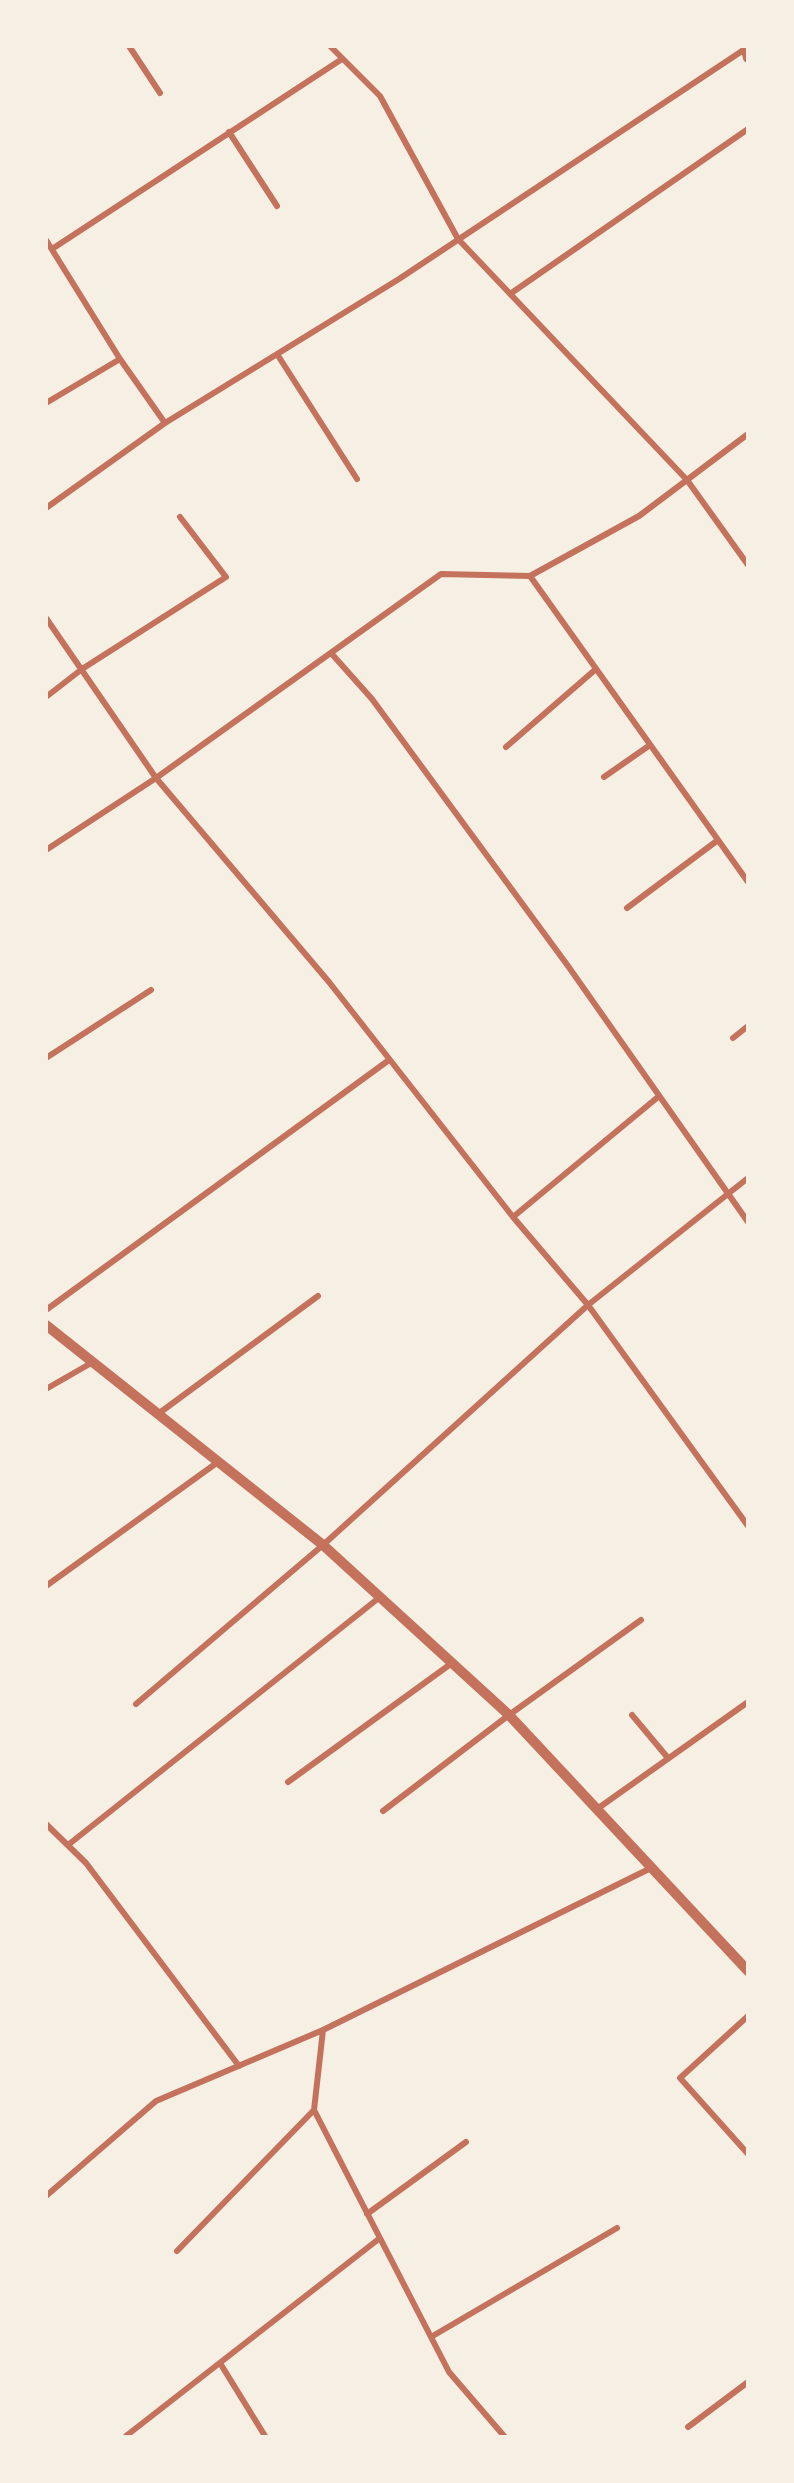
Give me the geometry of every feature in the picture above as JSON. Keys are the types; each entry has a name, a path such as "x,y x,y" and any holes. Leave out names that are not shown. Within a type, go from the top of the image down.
{"street":[{"path":"129,46 160,93"},
{"path":"330,46 381,96 458,239 687,480 747,565"},
{"path":"46,508 165,423 399,279 746,50"},
{"path":"52,249 342,59"},
{"path":"510,294 747,129"},
{"path":"229,132 277,206"},
{"path":"46,240 120,359 165,423"},
{"path":"277,354 357,479"},
{"path":"46,403 120,359"},
{"path":"46,850 156,778 441,574 530,576 639,516 747,434"},
{"path":"46,697 82,669 226,577 180,517"},
{"path":"530,576 747,882"},
{"path":"46,618 156,778 329,982 513,1217 588,1305 747,1526"},
{"path":"331,653 372,699 561,956 747,1222"},
{"path":"506,747 596,669"},
{"path":"604,777 650,745"},
{"path":"627,908 718,840"},
{"path":"46,1058 151,990"},
{"path":"733,1038 747,1026"},
{"path":"46,1310 389,1060"},
{"path":"513,1217 658,1096"},
{"path":"136,1704 323,1545 588,1305 747,1179"},
{"path":"158,1414 318,1296"},
{"path":"46,1325 323,1545 509,1715 747,1971"},
{"path":"46,1389 93,1362"},
{"path":"46,1586 218,1462"},
{"path":"68,1845 380,1598"},
{"path":"383,1811 509,1715 641,1620"},
{"path":"288,1782 452,1663"},
{"path":"597,1809 747,1701"},
{"path":"632,1715 668,1758"},
{"path":"46,1824 86,1863 239,2066"},
{"path":"46,2196 156,2101 323,2030 651,1868"},
{"path":"747,2016 680,2078 747,2154"},
{"path":"323,2030 314,2110 449,2372 504,2436"},
{"path":"177,2250 314,2110"},
{"path":"367,2214 466,2142"},
{"path":"431,2337 617,2228"},
{"path":"126,2436 380,2238"},
{"path":"220,2363 265,2436"},
{"path":"688,2427 747,2382"}]}
